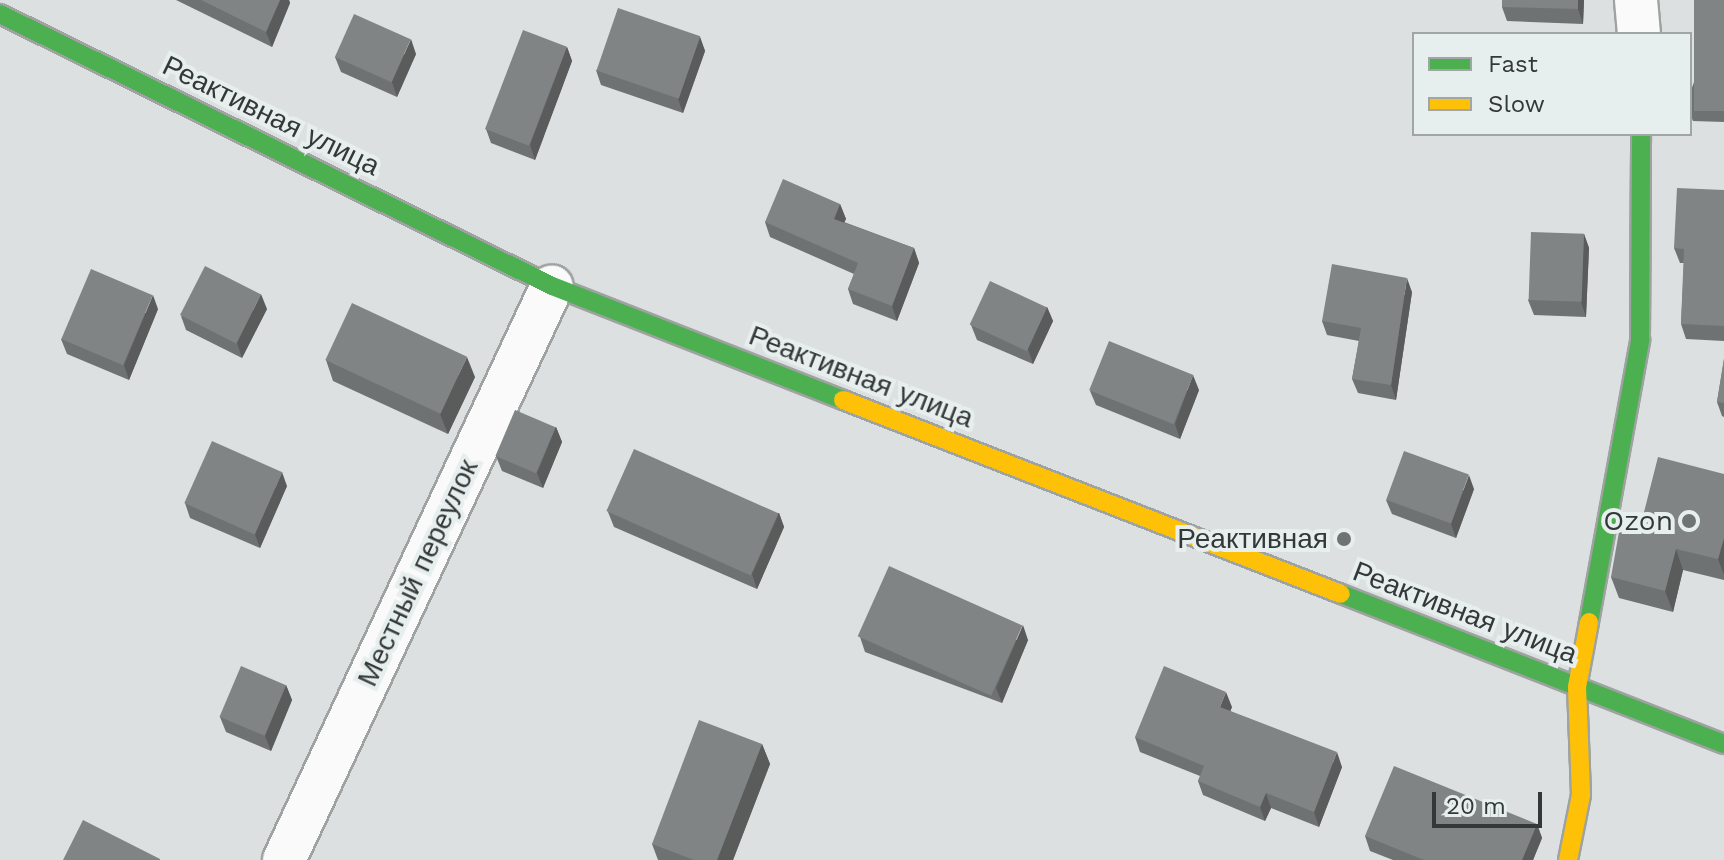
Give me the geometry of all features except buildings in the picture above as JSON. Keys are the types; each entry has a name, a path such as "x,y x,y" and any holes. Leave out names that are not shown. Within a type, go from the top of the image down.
{"main road":[{"name":"Реактивная улица","path":"0,14 552,286 1724,744"},
{"path":"1568,860 1581,795 1577,687 1640,340 1641,136"}],"street":[{"path":"1636,0 1639,32"},
{"name":"Местный переулок","path":"284,860 552,286"}],"traffic: fast":[{"path":"0,14 552,286 843,400"},
{"path":"1589,622 1640,340 1641,136"},
{"path":"1341,594 1724,744"}],"traffic: slow":[{"path":"843,400 1341,594"},
{"path":"1568,860 1581,795 1577,687 1589,622"}],"place":[{"name":"Ozon","path":"1689,521"},
{"name":"Реактивная","path":"1344,539"}]}
